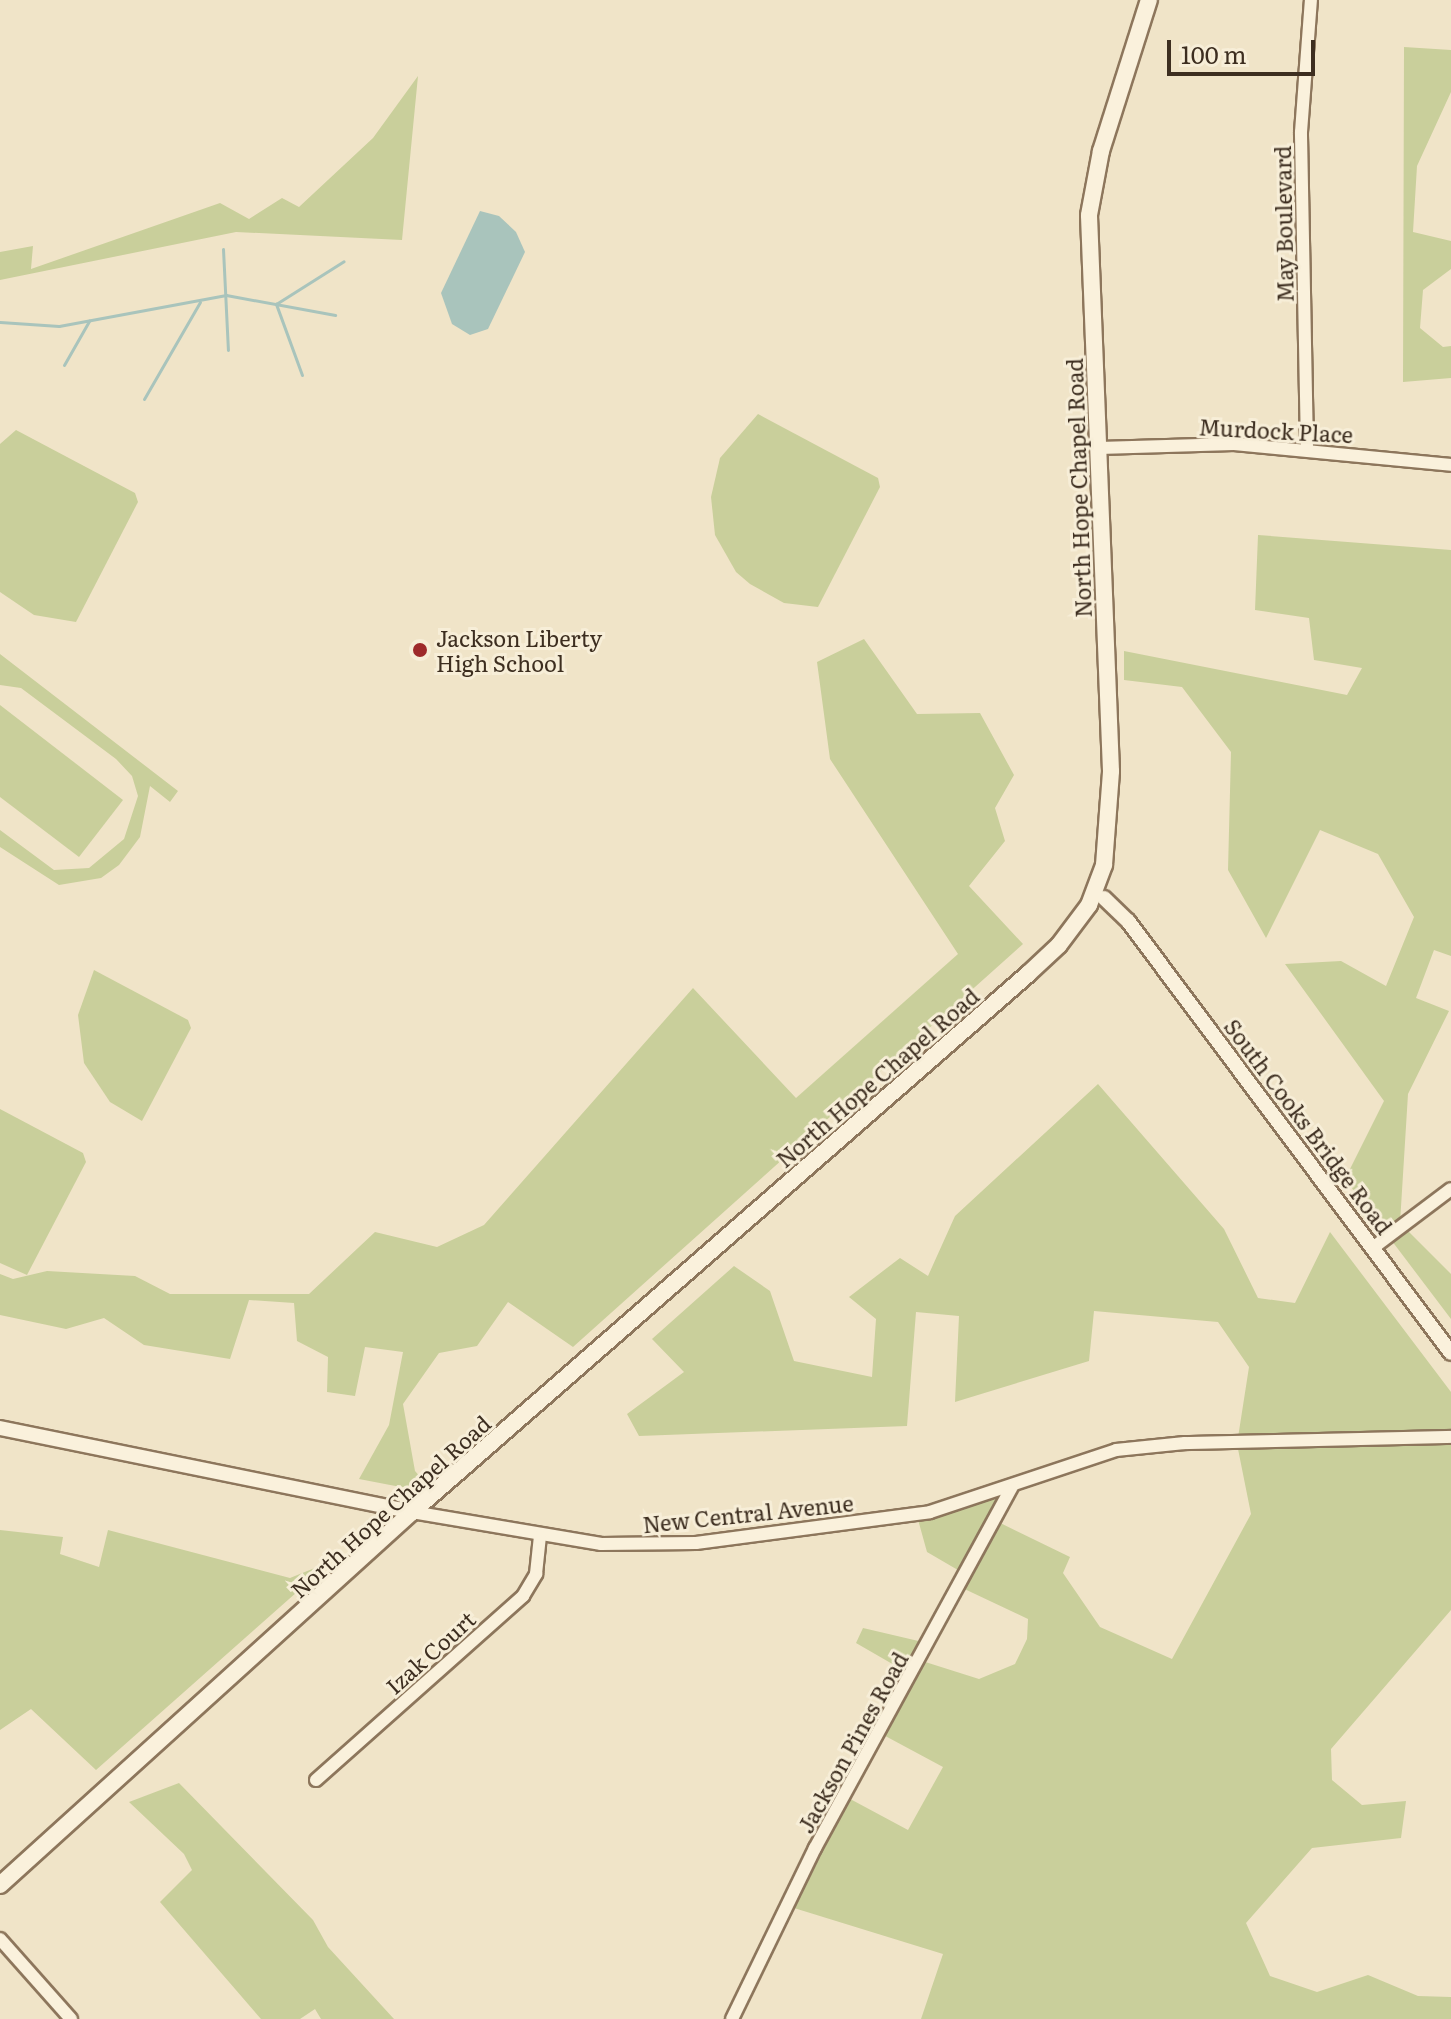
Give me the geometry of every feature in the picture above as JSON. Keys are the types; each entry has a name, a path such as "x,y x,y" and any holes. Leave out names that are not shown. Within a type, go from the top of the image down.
{"main road":[{"name":"North Hope Chapel Road","path":"0,1885 412,1512 1028,974 1077,924 1100,893 1111,801 1089,215 1101,151 1149,0"}],"street":[{"name":"May Boulevard","path":"1307,448 1301,132 1311,0"},
{"name":"Murdock Place","path":"1099,448 1234,444 1307,448 1451,465"},
{"name":"South Cooks Bridge Road","path":"1100,893 1374,1247 1451,1353"},
{"path":"1374,1247 1451,1189"},
{"name":"New Central Avenue","path":"0,1428 412,1512 601,1544 696,1543 845,1527 930,1512 1012,1487 1090,1457 1151,1445 1451,1437"},
{"name":"Jackson Pines Road","path":"732,2019 815,1848 1012,1487"},
{"name":"Izak Court","path":"316,1780 523,1596 536,1574 540,1536"},
{"path":"0,1939 71,2019"}],"green space":[{"path":"1404,47 1451,50 1451,92 1417,166 1413,232 1451,241 1451,269 1423,290 1420,328 1443,347 1451,346 1451,378 1403,382"},
{"path":"418,76 402,240 236,232 0,280 0,252 33,246 31,269 220,203 249,219 282,198 299,207 373,138"},
{"path":"758,414 878,478 880,487 818,607 784,603 750,584 736,572 715,535 711,497 720,458"},
{"path":"16,430 135,493 138,502 76,622 34,615 0,592 0,444"},
{"path":"1258,535 1451,550 1451,956 1434,950 1416,998 1449,1011 1408,1094 1400,1223 1451,1274 1451,1319 1345,1179 1384,1101 1285,964 1341,961 1386,986 1414,917 1378,854 1320,830 1266,938 1228,870 1231,752 1182,687 1124,680 1124,651 1347,695 1362,668 1314,660 1309,618 1255,610"},
{"path":"864,639 917,714 980,713 1014,775 995,808 1005,841 969,886 1023,944 573,1347 508,1302 477,1346 439,1353 403,1404 415,1471 422,1479 411,1489 359,1479 389,1425 403,1352 365,1347 355,1396 327,1392 328,1357 297,1341 294,1303 249,1300 230,1359 144,1345 104,1318 66,1329 0,1315 0,1274 13,1279 47,1271 135,1276 170,1294 309,1294 375,1232 437,1247 484,1225 693,988 796,1098 958,954 830,759 817,662"},
{"path":"0,654 178,791 170,802 150,786 140,837 119,865 101,878 59,885 0,847 0,830 54,870 89,868 124,839 138,796 132,776 116,759 21,688 0,685"},
{"path":"0,705 123,800 79,857 0,797"},
{"path":"94,970 188,1020 191,1028 142,1121 110,1102 84,1063 78,1015"},
{"path":"1098,1084 1224,1229 1258,1298 1295,1303 1330,1232 1451,1392 1451,1610 1331,1749 1332,1780 1362,1805 1406,1801 1401,1838 1312,1848 1246,1923 1270,1976 1317,1992 1368,1975 1418,1996 1451,1997 1451,2019 921,2019 943,1954 781,1904 839,1793 908,1830 943,1767 876,1731 908,1673 856,1643 863,1628 927,1643 919,1660 979,1679 1015,1664 1027,1639 1028,1619 956,1585 963,1573 927,1552 917,1516 1008,1487 990,1518 1070,1557 1063,1573 1100,1627 1172,1659 1251,1514 1237,1444 1249,1367 1218,1322 1094,1311 1089,1361 955,1402 959,1316 916,1312 907,1426 639,1436 627,1414 684,1372 652,1339 734,1266 770,1291 794,1361 872,1377 876,1319 849,1297 900,1258 928,1276 955,1216"},
{"path":"0,1109 83,1153 86,1162 27,1275 0,1263"},
{"path":"0,1530 63,1537 60,1554 99,1567 108,1530 290,1578 332,1561 96,1770 31,1709 0,1730"},
{"path":"179,1783 313,1920 328,1947 394,2019 321,2019 315,2009 300,2019 261,2019 160,1902 192,1870 184,1854 129,1802"}],"water":[{"path":"480,211 499,216 516,232 525,252 488,329 470,335 452,324 441,293"}],"waterway":[{"path":"223,249 228,350"},
{"path":"302,375 276,304 344,261"},
{"path":"0,322 59,326 226,295 335,315"},
{"path":"144,399 200,302"},
{"path":"64,365 89,321"}],"place":[{"name":"Jackson Liberty High School","path":"420,650"}]}
